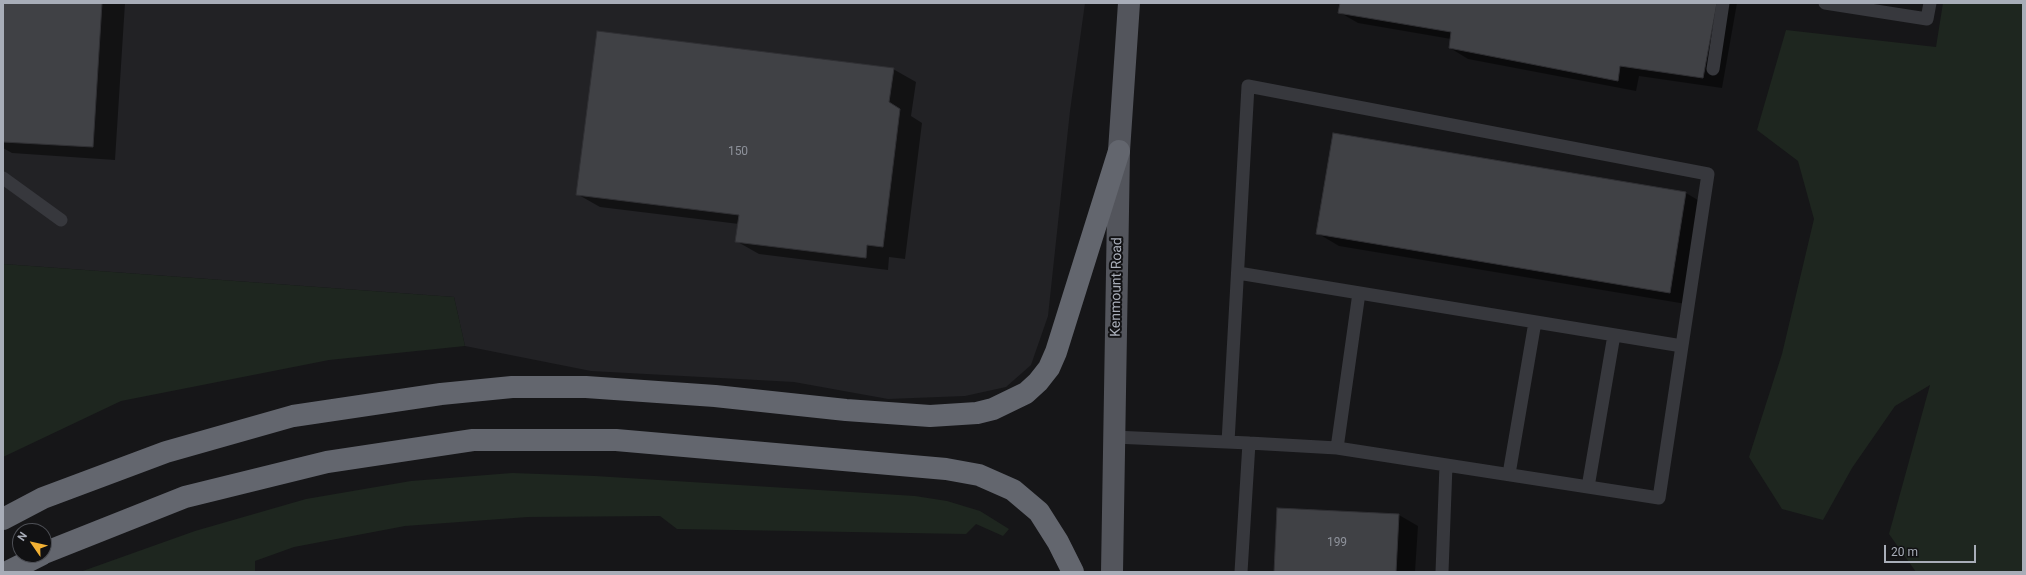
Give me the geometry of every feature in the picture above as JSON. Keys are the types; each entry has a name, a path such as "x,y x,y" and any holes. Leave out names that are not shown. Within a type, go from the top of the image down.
{"highway":[{"path":"3,519 43,498 166,452 285,418 440,394 512,387 586,387 716,396 846,410 930,416 978,413 993,409 1026,393 1038,382 1049,368 1056,352 1119,150"},
{"path":"52,551 185,497 326,462 473,440 616,440 946,469 979,475 1013,490 1039,512 1058,542 1073,572"},
{"path":"7,572 25,563"}],"main road":[{"name":"Kenmount Road","path":"1112,572 1119,150 1129,3"}],"lane":[{"path":"1713,69 1723,3"},
{"path":"1824,3 1927,20 1930,3"},
{"path":"1114,437 1337,448 1659,498 1708,174 1248,86 1228,442"},
{"path":"3,178 61,220"},
{"path":"1238,273 1682,346"},
{"path":"1337,448 1359,293"},
{"path":"1509,474 1535,322"},
{"path":"1588,486 1614,335"},
{"path":"1242,572 1248,443"},
{"path":"1442,572 1446,465"}],"shaded area":[{"path":"3,3 1085,3 1070,111 1048,316 1031,365 1006,387 965,396 888,399 794,382 591,371 465,346 454,297 3,264"},
{"path":"1943,3 2023,3 2023,572 1916,572 1889,534 1930,385 1895,406 1852,468 1823,520 1782,509 1749,457 1782,354 1814,219 1798,161 1757,130 1786,30 1936,47"},
{"path":"3,264 454,297 465,346 329,360 121,401 3,457"},
{"path":"512,473 595,476 915,496 947,501 980,511 1009,529 1003,536 976,524 966,534 677,529 660,516 528,517 405,526 294,547 255,561 255,572 80,572 195,531 306,499 411,481"}],"building":[{"path":"3,3 102,3 93,147 3,142"},
{"path":"1340,3 1717,3 1703,78 1620,66 1618,81 1449,48 1451,32 1338,13"},
{"path":"597,31 894,68 889,102 900,109 883,247 867,245 866,258 735,242 739,215 576,195"},
{"path":"1333,133 1686,192 1670,293 1316,234"},
{"path":"1277,508 1399,514 1396,572 1274,572"}]}
